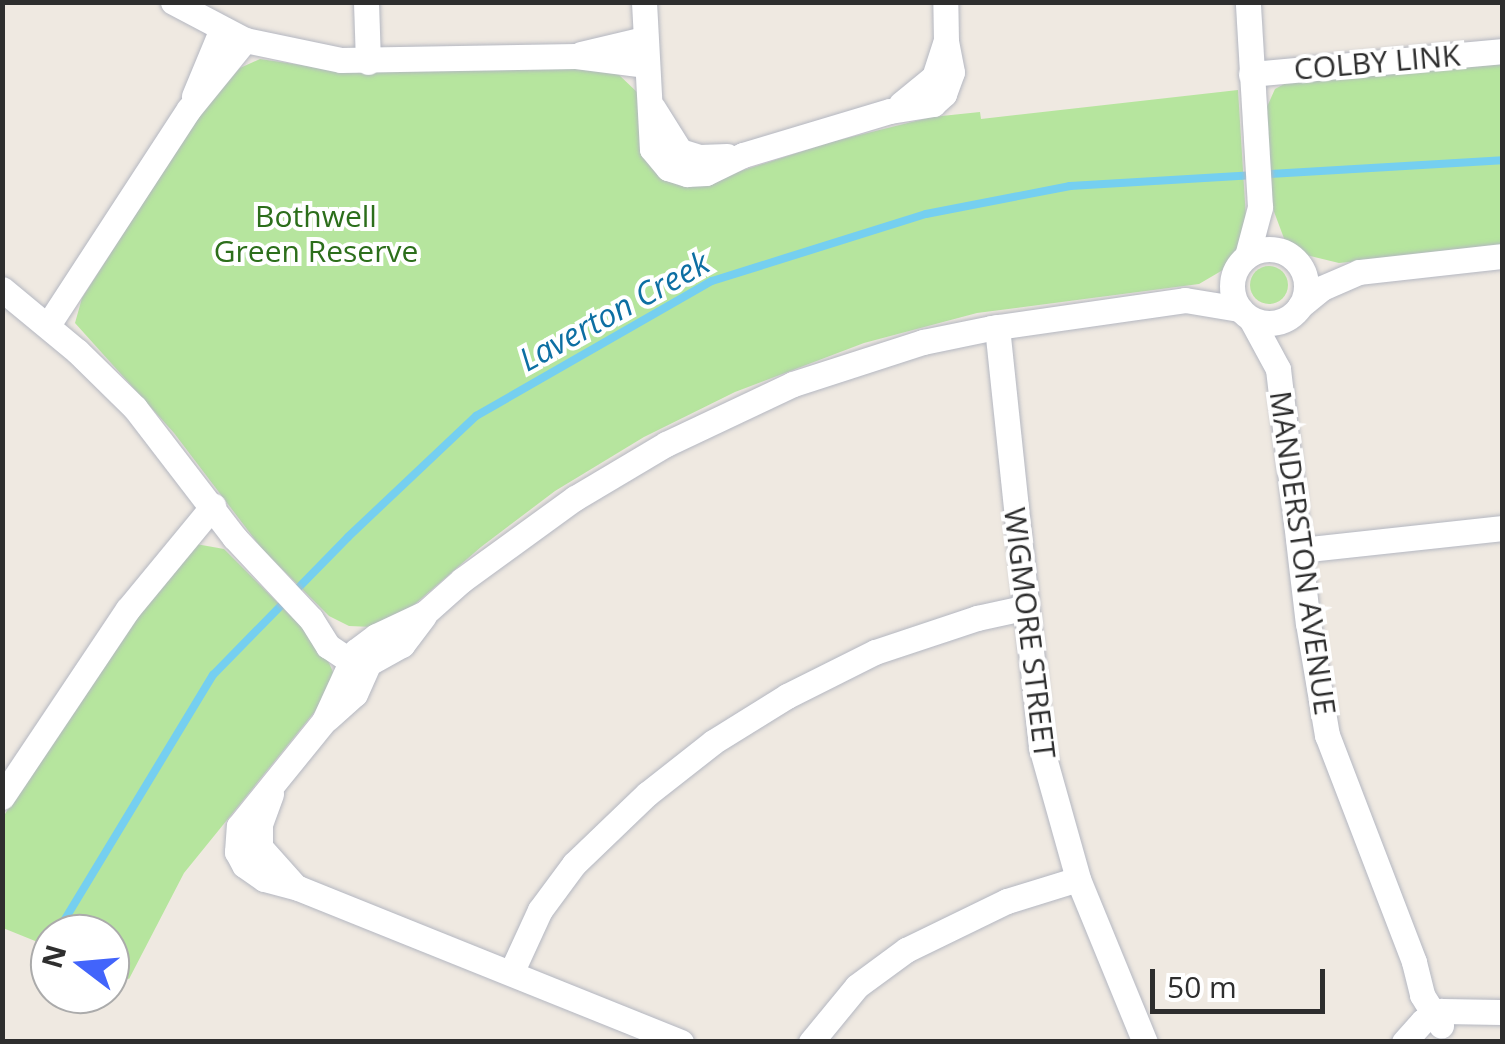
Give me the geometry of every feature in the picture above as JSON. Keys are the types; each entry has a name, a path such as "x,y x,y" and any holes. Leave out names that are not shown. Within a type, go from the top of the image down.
{"street":[{"path":"172,2 233,35 316,57 368,62 645,52"},
{"path":"366,2 368,62"},
{"path":"644,2 651,103 665,151 700,157 743,155 890,111 929,84 946,41 945,2"},
{"path":"1246,314 1232,288 1260,207 1248,2"},
{"path":"48,325 189,110 233,35"},
{"name":"COLBY LINK","path":"1250,74 1502,51"},
{"path":"1260,207 1306,284 1295,311"},
{"path":"1186,300 1242,261 1271,248 1291,257 1359,272"},
{"path":"2,288 48,325 135,408 251,558 311,620 328,646 360,656 402,645 425,614 462,580 561,508 666,444 793,384 922,342 997,327 1186,300 1271,323 1295,311 1322,288 1359,272 1502,256"},
{"name":"MANDERSTON AVENUE","path":"1278,369 1295,311"},
{"name":"MANDERSTON AVENUE","path":"1246,314 1278,369 1327,735 1414,962 1435,990 1435,1023"},
{"name":"WIGMORE STREET","path":"997,327 1024,608 1042,748 1078,879 1145,1042"},
{"path":"2,797 128,608 213,506"},
{"path":"1300,550 1502,528"},
{"path":"510,972 540,910 574,864 647,794 713,742 788,696 876,652 977,618 1024,608"},
{"path":"360,656 349,703 324,721 274,784 249,849 298,888 681,1042"},
{"path":"811,1042 857,986 906,950 1007,900 1078,879"},
{"path":"1404,1042 1435,1023 1482,1025 1502,1013"}],"green space":[{"name":"Bothwell Green Reserve","path":"260,59 349,72 554,67 617,73 725,176 831,142 932,117 980,112 981,119 1238,90 1246,218 1240,247 1228,267 1199,284 977,313 864,343 735,392 644,437 555,491 481,547 407,611 373,627 349,626 329,616 262,549 174,433 75,323 82,298 202,111 240,68"},
{"path":"1502,64 1502,247 1339,263 1302,254 1285,241 1273,209 1266,109 1275,89 1286,83"},
{"path":"1269,266 1282,272 1288,285 1282,298 1269,304 1256,298 1250,285 1256,272"},
{"path":"196,544 224,549 322,647 333,672 325,699 184,873 130,977 130,914 30,914 30,939 3,928 2,819 87,678"}],"waterway":[{"name":"Laverton Creek","path":"68,914 213,675 348,537 476,416 712,281 926,214 1070,186 1502,160"}]}
